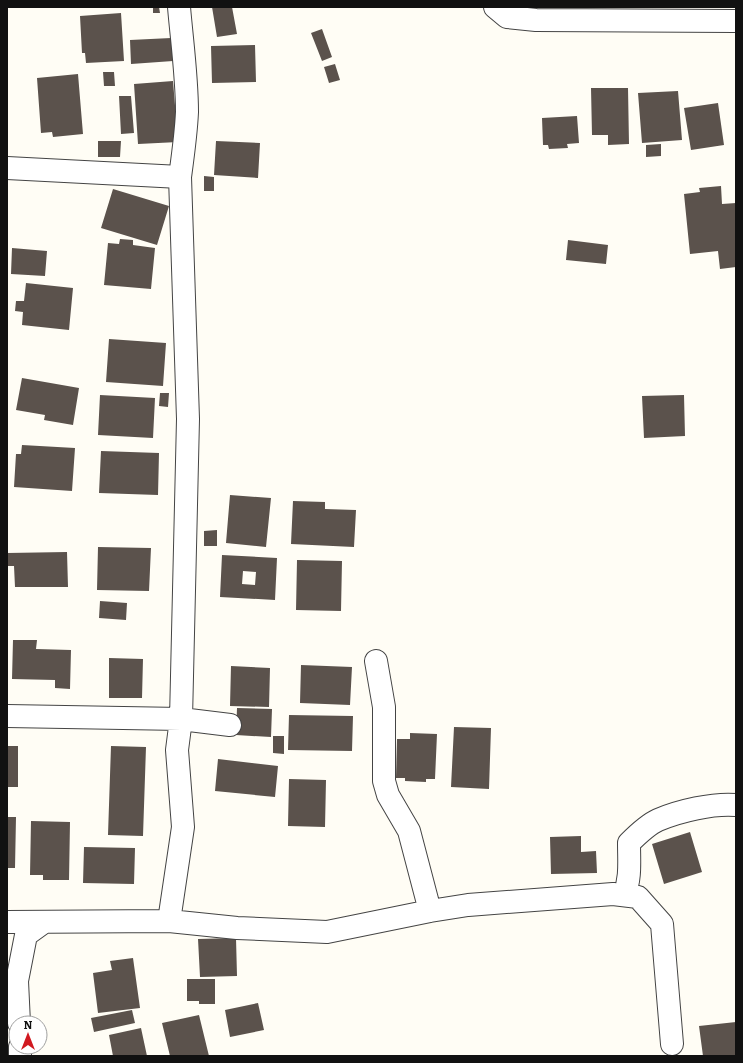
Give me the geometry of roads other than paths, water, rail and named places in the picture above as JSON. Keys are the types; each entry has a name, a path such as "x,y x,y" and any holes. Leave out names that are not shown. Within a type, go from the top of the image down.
{"street":[{"path":"170,922 183,827 177,757 181,719 188,419 180,177 186,138 187,110 183,43 179,7"},
{"path":"495,7 507,17 536,20 736,21"},
{"path":"7,168 180,177"},
{"path":"376,661 384,707 384,781 388,795 409,831 430,911"},
{"path":"7,716 181,719 230,725"},
{"path":"624,895 629,884 629,843 640,832 657,821 675,814 722,804 736,805"},
{"path":"7,922 170,922 327,932 430,911 468,905 613,894 638,896 662,924 672,1044"},
{"path":"19,1015 16,930 44,922"}]}
